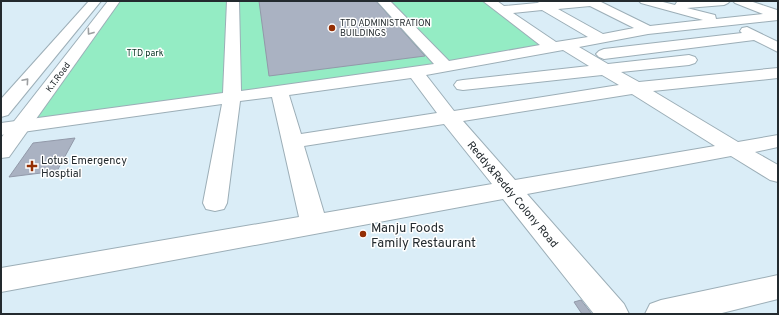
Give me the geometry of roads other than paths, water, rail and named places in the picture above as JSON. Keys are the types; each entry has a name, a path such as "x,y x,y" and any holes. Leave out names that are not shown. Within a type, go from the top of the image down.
{"street":[{"name":"K.T.Road","path":"1,111 95,1"},
{"name":"K.T.Road","path":"1,152 114,1"},
{"path":"216,203 232,97 233,1"},
{"path":"383,1 446,67"},
{"path":"489,1 559,46 604,69 778,175"},
{"path":"645,1 749,29 778,48"},
{"path":"666,7 724,1"},
{"path":"739,1 778,15"},
{"path":"502,10 541,4 592,2 672,27 721,21"},
{"path":"541,4 602,39"},
{"path":"633,8 649,21"},
{"path":"749,29 778,15"},
{"path":"1,129 446,67 602,39 649,21"},
{"path":"583,57 665,47 749,29 774,28"},
{"path":"665,47 689,60 718,79"},
{"path":"463,86 689,60"},
{"name":"Reddy&Reddy Colony Road","path":"414,72 449,117 613,314"},
{"path":"293,142 635,88 778,73"},
{"path":"279,90 314,223"},
{"path":"1,280 508,188 778,141"},
{"path":"661,314 778,287"}],"place":[{"name":"TTD ADMINISTRATION BUILDINGS","path":"332,28"},
{"name":"Lotus Emergency Hosptial","path":"32,166"},
{"name":"Manju Foods Family Restaurant","path":"363,234"}],"park label":[{"name":"TTD park","path":"145,53"}]}
